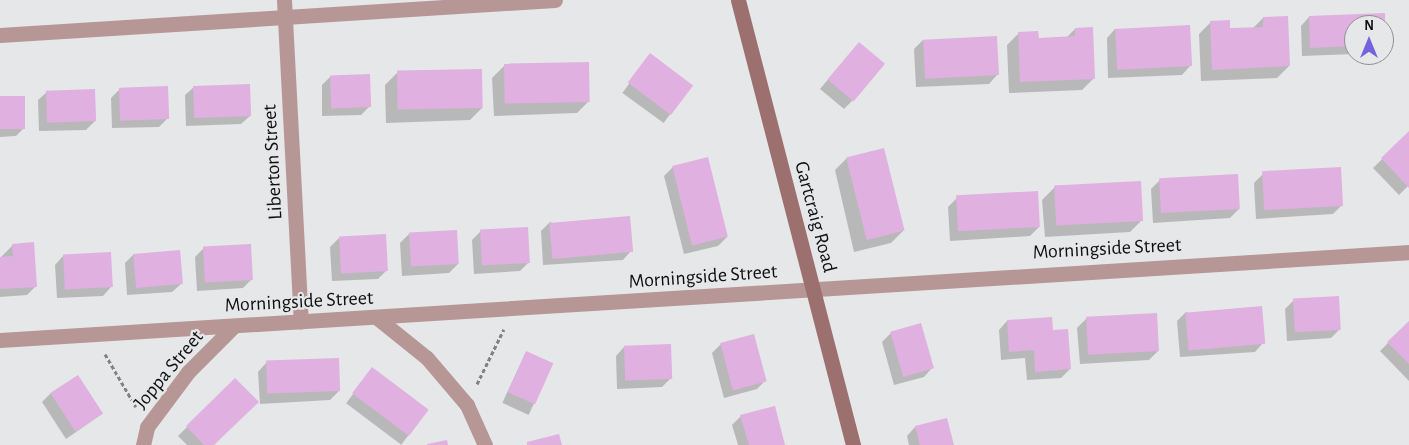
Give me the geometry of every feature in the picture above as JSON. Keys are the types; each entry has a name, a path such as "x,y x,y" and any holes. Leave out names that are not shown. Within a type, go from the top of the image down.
{"street":[{"name":"Liberton Street","path":"284,0 301,322"},
{"path":"0,35 555,0"},
{"name":"Gartcraig Road","path":"738,0 853,445"},
{"name":"Morningside Street","path":"0,340 1409,252"},
{"path":"376,317 427,358 467,405 485,445"},
{"name":"Joppa Street","path":"143,445 147,427 188,372 234,326"}],"path":[{"path":"467,405 514,308"},
{"path":"93,334 147,427"}],"building":[{"path":"1385,13 1385,15 1344,15 1344,46 1310,48 1309,16"},
{"path":"1288,16 1290,66 1212,70 1210,21 1230,20 1230,28 1263,27 1263,17"},
{"path":"1190,25 1192,66 1117,70 1115,29"},
{"path":"1093,27 1095,79 1020,82 1018,32 1038,31 1039,38 1075,36 1075,28"},
{"path":"997,36 999,75 925,79 923,40"},
{"path":"859,42 885,64 854,101 828,80"},
{"path":"650,53 693,85 671,115 628,83"},
{"path":"589,62 590,102 505,103 504,63"},
{"path":"482,69 483,108 398,109 397,70"},
{"path":"370,74 371,107 331,108 330,75"},
{"path":"250,84 251,116 194,118 193,86"},
{"path":"168,86 169,119 120,121 119,88"},
{"path":"95,89 96,121 47,123 46,91"},
{"path":"0,96 25,96 25,129 0,129"},
{"path":"1409,131 1409,188 1381,158"},
{"path":"884,148 905,230 867,240 846,157"},
{"path":"708,157 728,237 692,246 672,166"},
{"path":"1341,167 1343,206 1264,210 1262,171"},
{"path":"1238,174 1240,209 1161,213 1159,178"},
{"path":"1141,181 1143,221 1056,225 1054,186"},
{"path":"1038,191 1040,227 958,231 956,195"},
{"path":"630,216 633,252 552,259 549,223"},
{"path":"528,227 530,263 482,265 480,230"},
{"path":"457,230 459,264 411,266 409,233"},
{"path":"386,234 388,271 341,273 339,236"},
{"path":"34,242 37,287 0,289 0,257 13,256 12,244"},
{"path":"251,244 253,280 205,282 203,247"},
{"path":"180,250 183,284 136,288 133,254"},
{"path":"111,252 113,287 65,289 63,255"},
{"path":"1339,296 1341,330 1295,332 1293,298"},
{"path":"1262,306 1265,344 1189,351 1185,313"},
{"path":"1157,313 1159,351 1088,355 1086,317"},
{"path":"1052,317 1053,330 1068,329 1071,369 1035,372 1034,350 1009,352 1007,320"},
{"path":"1409,321 1409,364 1387,342"},
{"path":"921,323 934,368 903,377 890,332"},
{"path":"754,334 767,381 733,390 720,343"},
{"path":"671,344 672,379 625,381 624,346"},
{"path":"526,351 553,363 535,404 508,392"},
{"path":"339,358 340,391 267,394 266,361"},
{"path":"372,367 429,410 409,436 352,393"},
{"path":"78,375 103,414 75,432 50,393"},
{"path":"235,378 259,402 214,445 204,445 186,426"},
{"path":"775,406 785,445 749,445 740,415"},
{"path":"947,418 954,445 920,445 915,426"},
{"path":"559,434 562,445 527,445 527,442"},
{"path":"447,440 448,445 427,445 427,444"}]}
